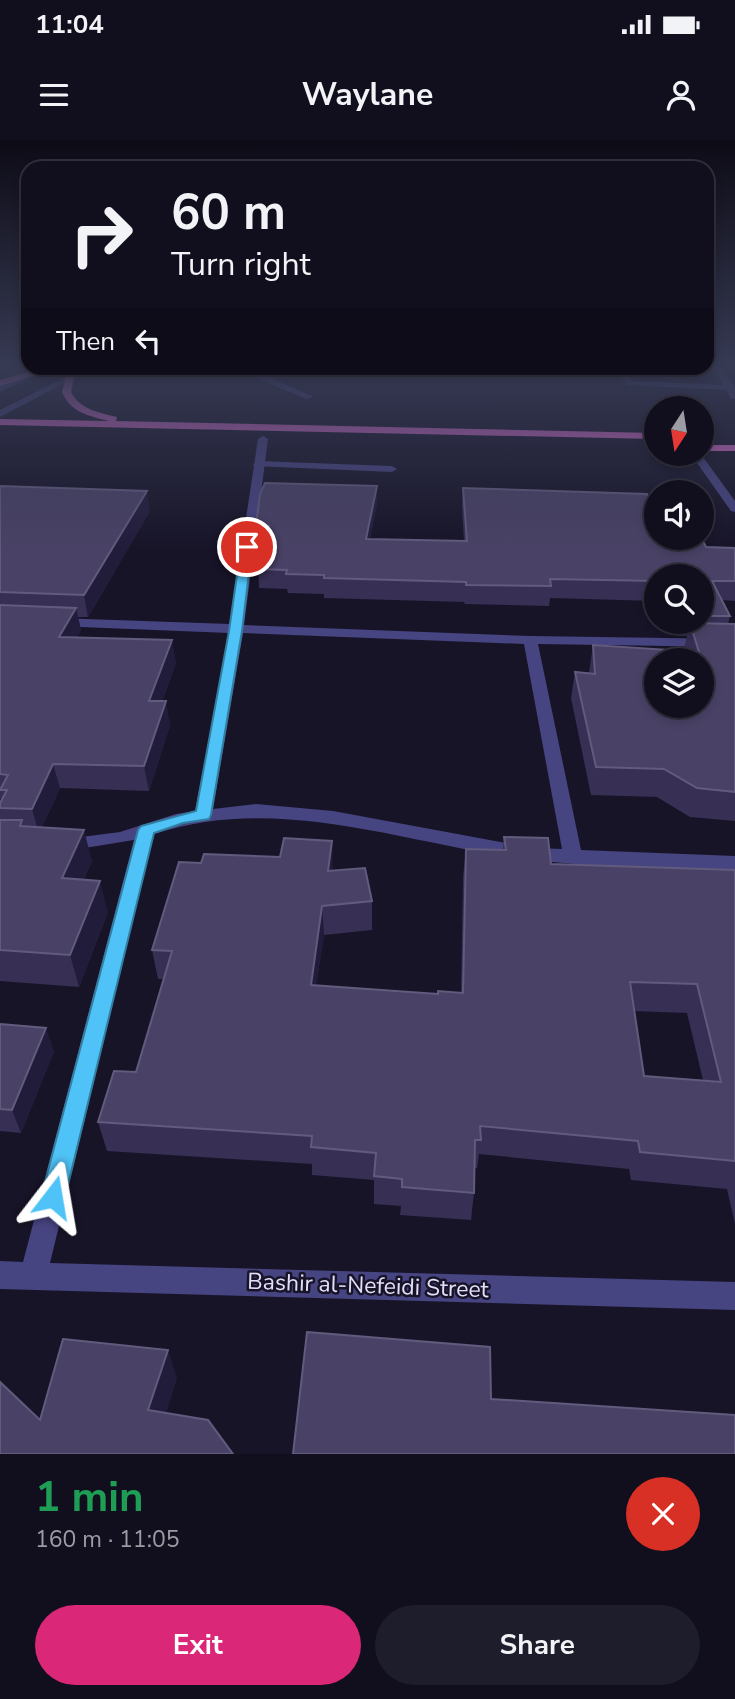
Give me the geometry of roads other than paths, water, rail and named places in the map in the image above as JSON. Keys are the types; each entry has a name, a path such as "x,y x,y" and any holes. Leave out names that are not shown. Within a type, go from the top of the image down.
{"highway":[{"path":"177,427 644,436"},
{"path":"0,433 644,447"},
{"path":"714,437 735,437"},
{"path":"714,448 735,448"}],"street":[{"path":"203,815 236,631 263,439"},
{"path":"258,464 392,470"},
{"path":"704,466 735,509"},
{"path":"43,622 530,640 735,643"},
{"path":"530,640 573,857"},
{"path":"54,844 97,843 182,818 256,810 333,817 500,849 573,857 735,863"},
{"path":"33,1276 146,830"},
{"name":"Bashir al-Nefeidi Street","path":"0,1275 735,1296"}]}
